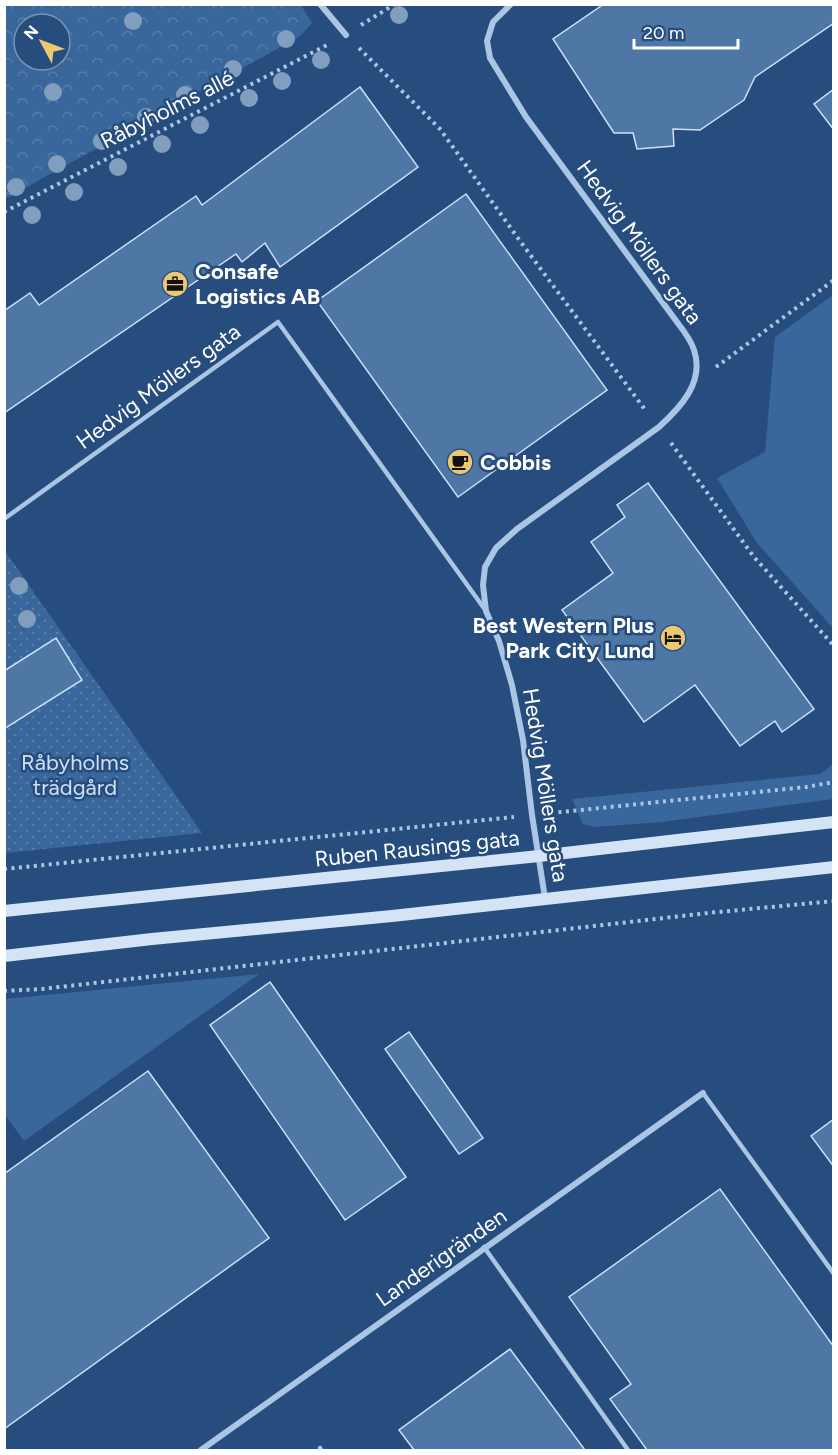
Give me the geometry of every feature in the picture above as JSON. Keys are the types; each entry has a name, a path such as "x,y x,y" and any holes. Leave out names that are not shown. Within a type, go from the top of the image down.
{"main road":[{"name":"Ruben Rausings gata","path":"4,911 539,856 834,822"},
{"path":"4,956 834,867"}],"street":[{"path":"320,4 346,35"},
{"name":"Hedvig Möllers gata","path":"511,4 492,22 487,41 490,58 526,117 690,341 697,362 694,384 672,416 518,529 496,548 484,567 483,585 486,611 499,641 512,685 523,740 545,898"},
{"name":"Landerigränden","path":"201,1450 703,1093"}],"lane":[{"name":"Hedvig Möllers gata","path":"4,519 278,322 486,611"},
{"path":"703,1093 834,1274"},
{"path":"484,1247 628,1450"}],"path":[{"name":"Råbyholms allé","path":"4,212 346,35 395,4"},
{"path":"346,35 440,129 754,557 834,646"},
{"path":"694,384 834,280"},
{"path":"4,869 806,787 834,782"},
{"path":"4,991 42,989 708,913 834,902"}],"green space":[{"path":"300,4 312,23 299,37 5,199 5,5"},
{"path":"833,295 833,628 757,543 717,478 765,452 775,337"},
{"name":"Råbyholms trädgård","path":"5,551 202,833 5,853"},
{"path":"833,764 833,799 662,822 595,827 583,824 572,799 820,774"},
{"path":"259,974 24,1141 5,1115 5,999"}],"building":[{"path":"604,4 834,4 834,23 755,77 744,100 700,130 673,129 674,146 637,149 633,133 614,133 553,39"},
{"path":"360,87 418,167 280,267 265,243 242,262 236,254 4,413 4,311 30,293 39,305 196,196 202,205"},
{"path":"834,89 834,130 814,104"},
{"path":"466,194 607,390 458,497 317,301"},
{"name":"Best Western Plus Park City Lund","path":"648,483 814,709 782,732 775,721 740,746 695,685 644,722 562,610 613,573 591,542 625,517 617,505"},
{"path":"56,638 82,680 4,729 4,671"},
{"path":"270,982 406,1177 345,1220 210,1025"},
{"path":"409,1032 483,1138 459,1154 385,1049"},
{"path":"148,1071 269,1238 4,1429 4,1174"},
{"path":"834,1119 834,1167 811,1136"},
{"path":"720,1189 834,1347 834,1450 647,1450 610,1399 631,1384 569,1297"},
{"path":"510,1349 585,1450 414,1450 399,1430"}],"place":[{"name":"Consafe Logistics AB","path":"175,284"},
{"name":"Cobbis","path":"460,462"},
{"name":"Best Western Plus Park City Lund","path":"673,638"}]}
